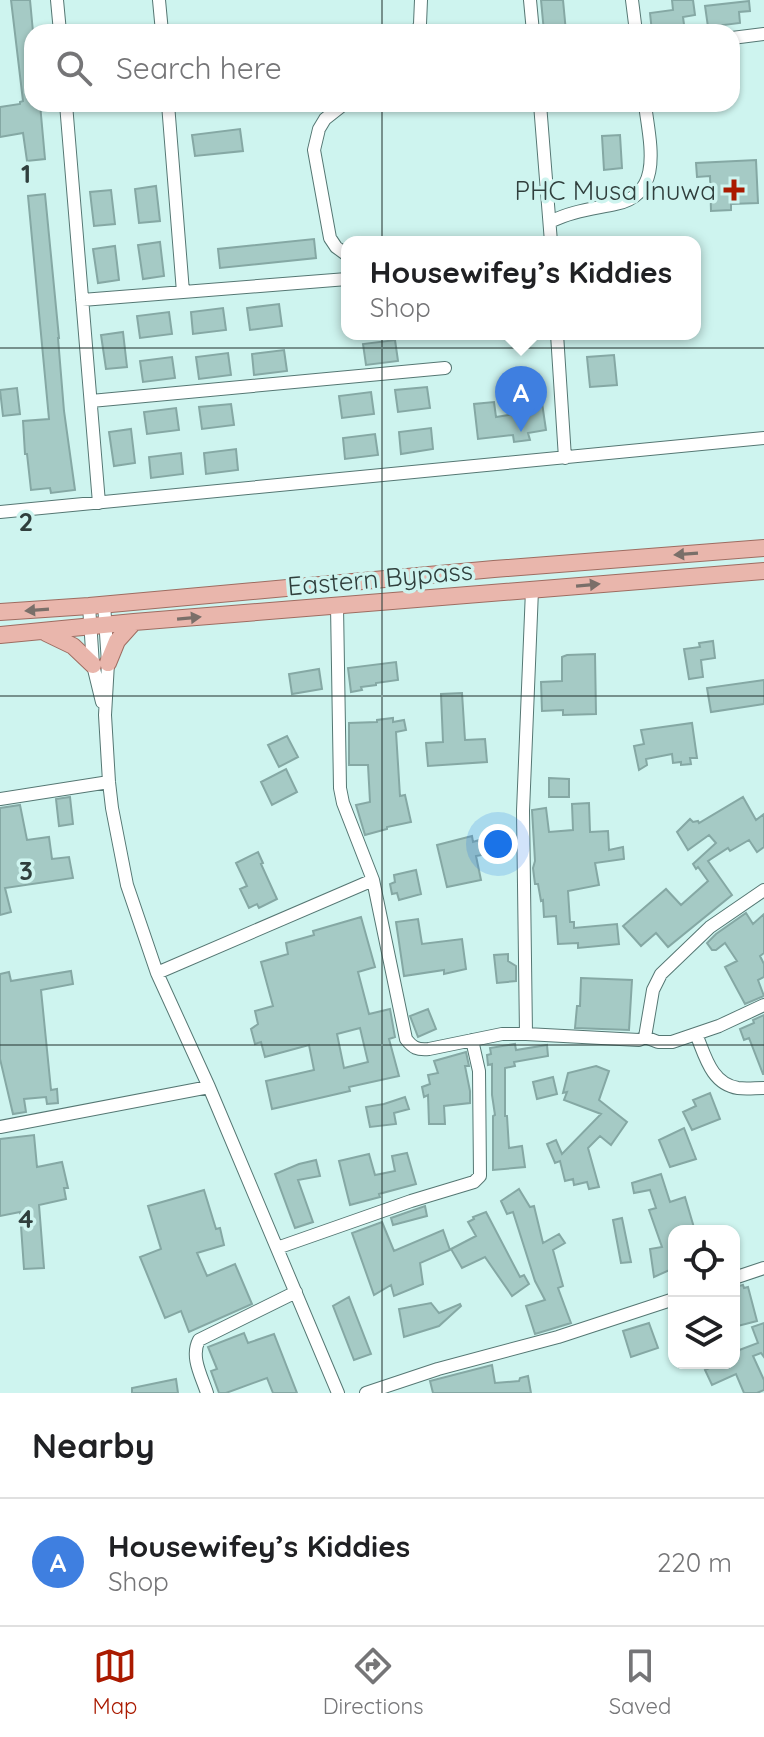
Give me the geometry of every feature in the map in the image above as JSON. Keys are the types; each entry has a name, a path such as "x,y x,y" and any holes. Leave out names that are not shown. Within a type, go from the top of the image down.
{"main road":[{"name":"Eastern Bypass","path":"0,612 764,548"},
{"name":"Eastern Bypass","path":"0,635 764,571"},
{"path":"45,632 100,664 134,622"}],"street":[{"path":"57,0 59,24"},
{"path":"159,0 161,24"},
{"path":"420,24 421,0"},
{"path":"530,0 532,24"},
{"path":"632,0 635,24"},
{"path":"740,37 764,34"},
{"path":"67,112 99,503"},
{"path":"169,112 183,292"},
{"path":"334,112 319,129 314,150 330,238 341,251"},
{"path":"541,112 551,236"},
{"path":"550,222 565,215 621,203 635,197 645,186 650,172 646,112"},
{"path":"82,300 341,279"},
{"path":"557,340 565,458"},
{"path":"91,401 445,368"},
{"path":"0,512 764,438"},
{"path":"526,1034 523,811 532,590"},
{"path":"96,605 109,782 127,885 157,973 209,1087 338,1393"},
{"path":"337,606 340,788 373,880 406,1039 412,1046 419,1050 502,1034 634,1041 645,1037 658,1042 672,1042 719,1026 764,1005"},
{"path":"0,799 109,782"},
{"path":"157,973 373,880"},
{"path":"645,1037 653,990 661,974 710,927 764,890"},
{"path":"696,1034 716,1078 737,1088 764,1088"},
{"path":"277,1248 474,1182 480,1176 479,1071 472,1040"},
{"path":"0,1127 209,1087"},
{"path":"740,1276 764,1268"},
{"path":"207,1393 195,1357 199,1340 296,1292"},
{"path":"366,1393 438,1369 558,1337 668,1301"}],"building":[{"path":"11,0 30,0 32,24 24,24 24,112 41,112 45,159 27,161 23,133 0,137 0,107 23,101"},
{"path":"541,0 563,0 565,24 543,24"},
{"path":"672,0 693,0 695,15 683,17 684,24 651,24 650,13 673,10"},
{"path":"749,1 750,11 739,12 740,23 708,24 705,6"},
{"path":"240,129 243,151 195,156 192,135"},
{"path":"620,135 622,168 604,170 602,136"},
{"name":"PHC Musa Inuwa","path":"756,160 758,203 731,204 731,210 711,211 710,176 697,177 696,163"},
{"path":"156,186 160,221 139,223 135,189"},
{"path":"111,190 115,224 94,226 90,192"},
{"path":"45,194 64,411 75,490 51,493 50,488 31,490 23,421 49,419 28,196"},
{"path":"314,239 316,258 220,268 218,249"},
{"path":"160,242 164,276 143,279 138,245"},
{"path":"115,246 119,280 98,283 93,249"},
{"path":"279,304 282,326 250,330 247,308"},
{"path":"223,308 226,330 193,334 191,312"},
{"path":"169,312 172,334 140,338 137,316"},
{"path":"123,332 127,367 106,369 101,335"},
{"path":"395,340 398,361 366,365 363,344"},
{"path":"284,350 287,371 254,375 252,354"},
{"path":"228,353 231,375 199,379 196,357"},
{"path":"614,355 617,385 590,387 587,357"},
{"path":"172,357 175,378 143,382 140,361"},
{"path":"427,387 430,408 398,412 395,390"},
{"path":"17,388 20,414 3,416 0,390"},
{"path":"371,392 374,414 342,418 339,396"},
{"path":"541,396 546,430 528,433 530,440 514,442 513,435 478,439 474,404 494,402 496,417 520,413 518,399"},
{"path":"231,404 234,425 202,429 199,407"},
{"path":"176,408 179,430 147,434 144,412"},
{"path":"431,428 433,449 401,454 399,432"},
{"path":"131,429 135,463 114,466 109,432"},
{"path":"375,434 378,455 345,459 343,438"},
{"path":"236,449 238,470 206,474 204,453"},
{"path":"181,453 183,474 151,478 149,457"},
{"path":"713,641 715,658 701,660 703,677 689,679 684,649"},
{"path":"595,654 596,714 563,715 563,710 542,711 541,682 562,681 562,657"},
{"path":"396,662 398,680 376,683 351,692 348,668"},
{"path":"319,669 322,689 292,694 289,674"},
{"path":"764,680 764,704 711,712 707,688"},
{"path":"462,693 465,740 485,739 487,762 428,766 426,743 443,742 441,694"},
{"path":"393,718 393,722 404,720 406,730 396,732 400,796 405,795 411,822 365,835 356,805 370,802 368,765 349,765 349,723"},
{"path":"692,723 697,758 690,758 691,764 673,763 672,754 646,759 647,765 639,770 634,746 644,744 641,730"},
{"path":"287,736 298,757 279,767 268,745"},
{"path":"286,769 297,792 272,805 261,782"},
{"path":"549,778 569,779 569,797 549,797"},
{"path":"70,797 73,824 59,826 56,799"},
{"path":"743,797 756,820 764,814 764,847 757,852 749,840 730,851 728,848 708,861 732,895 668,947 656,933 641,946 623,926 666,889 681,905 708,881 693,864 716,843 709,835 688,850 677,832 690,819 699,823"},
{"path":"589,803 590,832 608,831 609,850 623,847 624,859 595,863 599,885 568,891 570,922 574,922 574,928 617,924 619,944 578,948 578,943 558,944 556,916 544,917 543,900 538,884 535,884 533,868 532,810 546,808 549,832 573,830 572,804"},
{"path":"20,805 27,840 49,837 52,859 69,857 73,878 5,888 11,912 0,915 0,808"},
{"path":"472,836 473,842 479,840 482,855 476,856 481,880 447,887 437,845"},
{"path":"258,852 277,899 259,908 257,904 249,908 240,889 247,886 236,863"},
{"path":"416,870 421,894 399,900 397,893 392,894 390,884 395,882 394,875"},
{"path":"746,913 753,924 764,914 764,953 760,956 764,964 764,977 758,980 764,996 745,1004 725,967 737,961 725,943 712,950 707,943"},
{"path":"361,917 375,967 358,972 369,1014 390,1009 395,1037 389,1039 399,1076 272,1109 266,1081 314,1070 309,1045 265,1057 261,1042 255,1044 251,1029 258,1024 255,1011 273,1006 261,962 288,954 286,943 314,935 313,931","holes":["360,1028 368,1062 344,1068 337,1034"]},
{"path":"418,919 422,944 462,939 466,969 444,974 444,970 404,976 396,922"},
{"path":"508,954 508,961 516,966 516,981 497,983 494,955"},
{"path":"71,971 73,984 41,990 51,1090 57,1089 58,1103 47,1104 46,1097 24,1099 26,1112 13,1114 0,1059 0,974 9,972 11,981"},
{"path":"581,978 632,980 629,1030 575,1028"},
{"path":"428,1009 436,1029 418,1037 410,1016"},
{"path":"764,1015 763,1074 749,1038 744,1040 740,1029"},
{"path":"515,1044 516,1050 547,1045 548,1056 514,1062 515,1066 505,1068 509,1148 522,1146 525,1167 493,1170 495,1115 492,1064 488,1065 487,1055 491,1054 490,1048"},
{"path":"466,1052 470,1103 444,1106 445,1124 429,1124 428,1095 424,1097 422,1087 430,1084 428,1075 438,1073 434,1061"},
{"path":"596,1066 609,1071 599,1100 627,1122 611,1145 600,1136 588,1148 599,1187 589,1189 587,1182 574,1185 573,1179 565,1181 560,1161 555,1163 547,1144 556,1140 562,1154 601,1114 564,1100 567,1092 563,1093 568,1073"},
{"path":"553,1077 557,1094 537,1099 533,1082"},
{"path":"710,1093 720,1119 692,1130 683,1112 696,1106 693,1100"},
{"path":"405,1097 409,1109 394,1113 396,1124 370,1127 366,1107"},
{"path":"684,1128 696,1159 670,1167 659,1140"},
{"path":"34,1135 37,1167 62,1162 68,1188 64,1188 66,1199 39,1205 44,1268 24,1269 20,1212 0,1216 0,1139"},
{"path":"407,1153 416,1184 350,1205 339,1161 369,1154 375,1175 395,1171 392,1156"},
{"path":"316,1160 320,1176 298,1180 313,1222 295,1228 275,1174"},
{"path":"661,1174 670,1202 685,1197 693,1225 668,1225 668,1271 654,1277 650,1249 662,1247 649,1210 656,1208 650,1190 634,1193 632,1183"},
{"path":"519,1189 530,1207 534,1206 543,1243 559,1234 565,1243 553,1250 563,1286 558,1288 571,1323 535,1334 526,1306 545,1300 535,1281 513,1212 507,1214 501,1201"},
{"path":"204,1190 224,1245 197,1253 207,1276 235,1264 252,1304 189,1332 181,1311 165,1318 140,1257 161,1249 148,1206"},
{"path":"425,1206 427,1216 393,1225 391,1218"},
{"path":"486,1212 520,1277 524,1275 529,1284 512,1296 485,1257 462,1268 451,1249 476,1236 468,1222"},
{"path":"622,1218 631,1262 621,1263 613,1220"},
{"path":"382,1222 394,1251 443,1230 450,1250 420,1263 423,1284 394,1296 391,1285 374,1295 352,1233"},
{"path":"740,1286 748,1287 757,1321 740,1325 740,1297"},
{"path":"349,1297 371,1354 354,1360 333,1306"},
{"path":"431,1303 439,1313 461,1306 439,1326 404,1337 399,1309"},
{"path":"649,1323 658,1348 631,1357 623,1331"},
{"path":"764,1323 764,1357 761,1353 753,1356 764,1380 764,1390 744,1393 736,1374 712,1385 705,1370 740,1369 740,1350 758,1343 752,1327"},
{"path":"244,1333 248,1343 274,1334 297,1393 273,1393 267,1378 219,1393 211,1371 217,1369 208,1347"},
{"path":"492,1365 495,1383 519,1381 528,1376 531,1393 433,1393 430,1381"},
{"path":"176,1379 178,1393 132,1393 132,1388"}],"place":[{"name":"PHC Musa Inuwa","path":"734,190"},
{"name":"Housewifey’s Kiddies","path":"521,432"}]}
